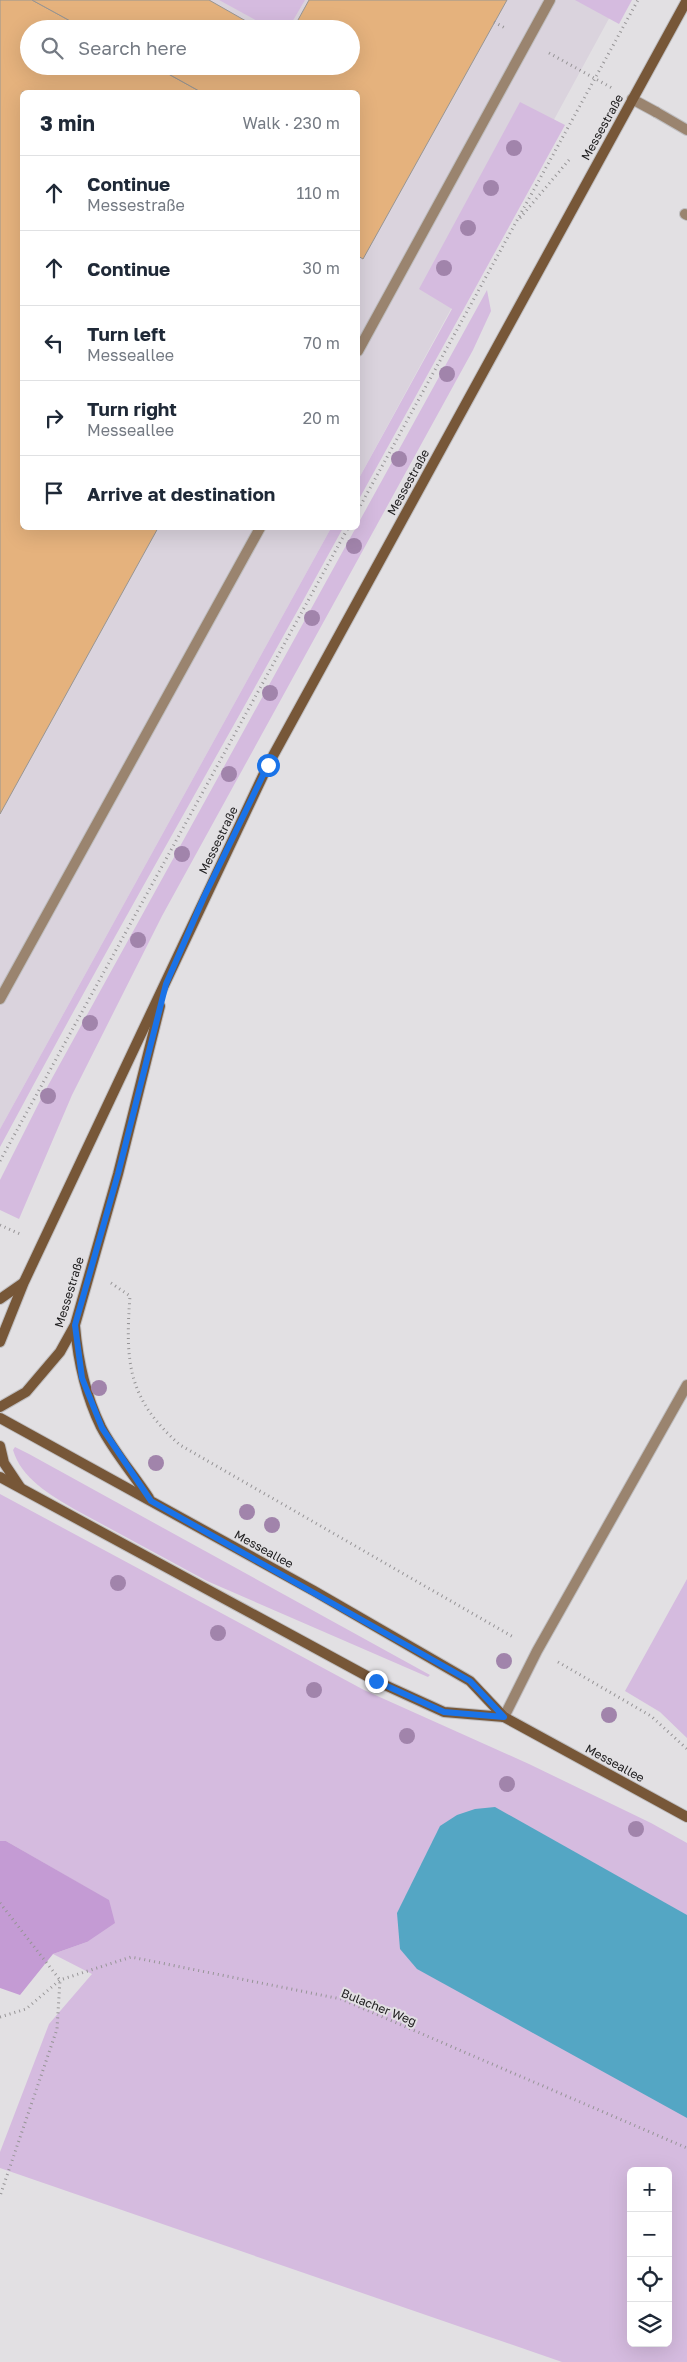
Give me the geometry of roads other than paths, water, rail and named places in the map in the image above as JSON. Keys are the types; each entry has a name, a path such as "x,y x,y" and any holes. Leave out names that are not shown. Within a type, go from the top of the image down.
{"street":[{"path":"360,346 550,0"},
{"name":"Messestraße","path":"0,1342 24,1282 166,984 204,897 268,765 687,0"},
{"path":"632,99 687,130"},
{"path":"0,999 259,530"},
{"name":"Messestraße","path":"0,1407 26,1392 60,1352 75,1325 88,1271 118,1174 166,984"},
{"path":"0,1299 24,1282"},
{"path":"75,1325 78,1358 91,1402 102,1428 151,1501"},
{"path":"504,1717 537,1651 687,1385"},
{"name":"Messeallee","path":"0,1418 470,1681 504,1717 687,1817"},
{"path":"0,1446 4,1464 22,1490"},
{"name":"Messeallee","path":"0,1477 376,1681 444,1712 504,1717"}],"water":[{"path":"495,1807 687,1915 687,2118 417,1969 400,1949 397,1913 440,1826 457,1815 475,1809"}]}
